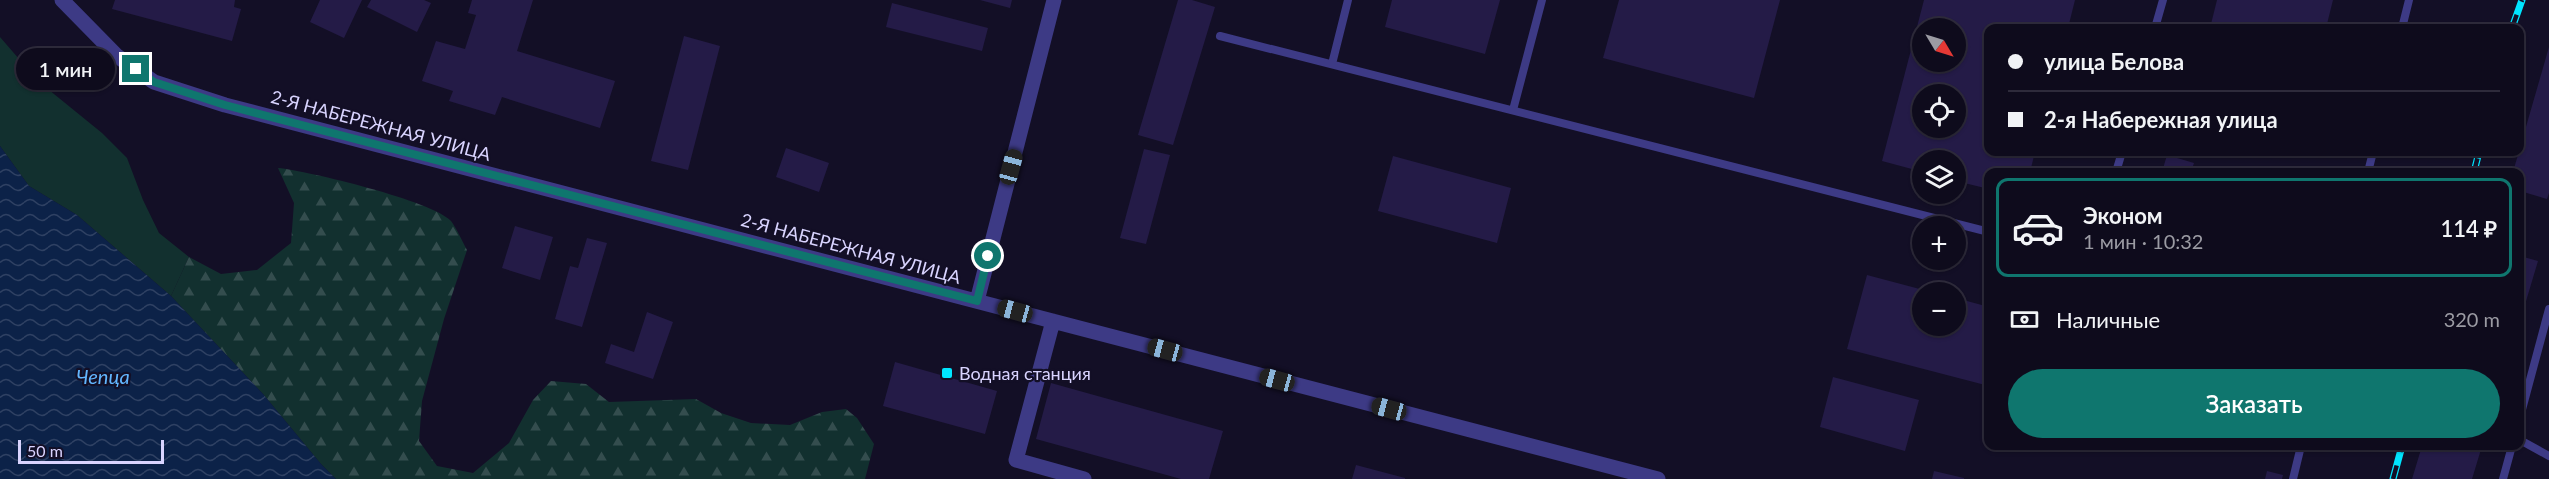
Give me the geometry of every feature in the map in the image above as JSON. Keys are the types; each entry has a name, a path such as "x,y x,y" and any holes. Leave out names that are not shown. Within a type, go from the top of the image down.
{"street":[{"name":"2-Я НАБЕРЕЖНАЯ УЛИЦА","path":"62,0 117,56 154,82 225,105 1658,479"},
{"path":"977,301 1054,0"},
{"path":"1053,321 1016,460 1084,479"}],"lane":[{"path":"1332,64 1348,0"},
{"path":"1513,110 1542,0"},
{"path":"2156,24 2163,0"},
{"path":"2403,24 2409,0"},
{"path":"1220,36 1984,231"},
{"path":"2524,402 2549,309"},
{"path":"2524,442 2549,456"},
{"path":"2293,479 2300,450"},
{"path":"2503,479 2511,450"}],"green space":[{"path":"0,37 38,81 102,133 127,158 159,233 189,257 171,296 77,215 29,186 0,146"},
{"path":"278,168 341,181 396,196 440,213 451,221 457,231 467,250 444,319 422,401 419,441 437,466 473,473 509,443 533,400 551,381 586,384 609,402 696,399 721,413 751,423 790,425 822,412 846,409 857,418 874,444 865,479 336,479 263,394 171,296 189,257 221,274 257,270 291,243 294,203"}],"water":[{"name":"Чепца","path":"0,146 29,186 77,215 171,296 263,394 336,479 0,479"}],"building":[{"path":"115,0 235,0 234,7 241,9 232,41 112,9"},
{"path":"320,0 362,0 344,38 310,22"},
{"path":"371,0 424,0 431,3 417,32 367,7"},
{"path":"472,0 533,0 517,51 615,81 600,128 502,97 495,115 449,101 453,91 422,81 436,41 465,49 476,15 468,13"},
{"path":"980,0 1012,0 1010,8"},
{"path":"1178,0 1192,0 1215,7 1173,145 1138,135"},
{"path":"1392,0 1500,0 1485,54 1385,27"},
{"path":"1619,0 1780,0 1754,98 1603,58"},
{"path":"1924,0 2075,0 2069,24 1984,24 1984,156 2034,156 2031,168 1984,168 1984,188 1966,183 1966,150 1912,150 1912,169 1882,161 1912,46 1912,72 1966,72 1966,18 1919,18"},
{"path":"2217,0 2333,0 2327,24 2211,24"},
{"path":"892,3 988,28 982,51 886,27"},
{"path":"684,36 720,46 688,170 651,161"},
{"path":"2549,47 2549,193 2547,199 2524,192 2524,168 2514,168 2518,156 2524,156 2524,134"},
{"path":"786,148 829,163 819,192 776,177"},
{"path":"1144,149 1170,155 1146,244 1120,238"},
{"path":"1393,156 1511,188 1497,243 1378,211"},
{"path":"2167,156 2194,163 2192,168 2163,168"},
{"path":"515,226 553,237 540,280 502,268"},
{"path":"587,238 607,243 582,327 555,319 570,266 578,268"},
{"path":"2524,257 2538,261 2524,308"},
{"path":"1867,275 1912,287 1912,336 1966,336 1966,301 1984,306 1984,385 1847,349"},
{"path":"647,312 673,322 653,379 605,363 611,344 634,352"},
{"path":"895,362 997,391 985,434 883,406"},
{"path":"1833,377 1919,400 1905,451 1820,427"},
{"path":"1051,383 1223,431 1209,479 1181,479 1036,439"},
{"path":"2421,450 2481,450 2472,479 2412,479"},
{"path":"1356,465 1405,478 1405,479 1352,479"},
{"path":"1934,471 1964,478 1964,479 1932,479"},
{"path":"2267,471 2283,475 2282,479 2265,479"}],"railway":[{"path":"2513,24 2522,0"},
{"path":"2475,168 2478,156"},
{"path":"2393,479 2401,450"}],"place":[{"name":"Водная станция","path":"947,373"}],"route":[{"path":"136,69 154,82 225,105 977,301 988,256"}]}
